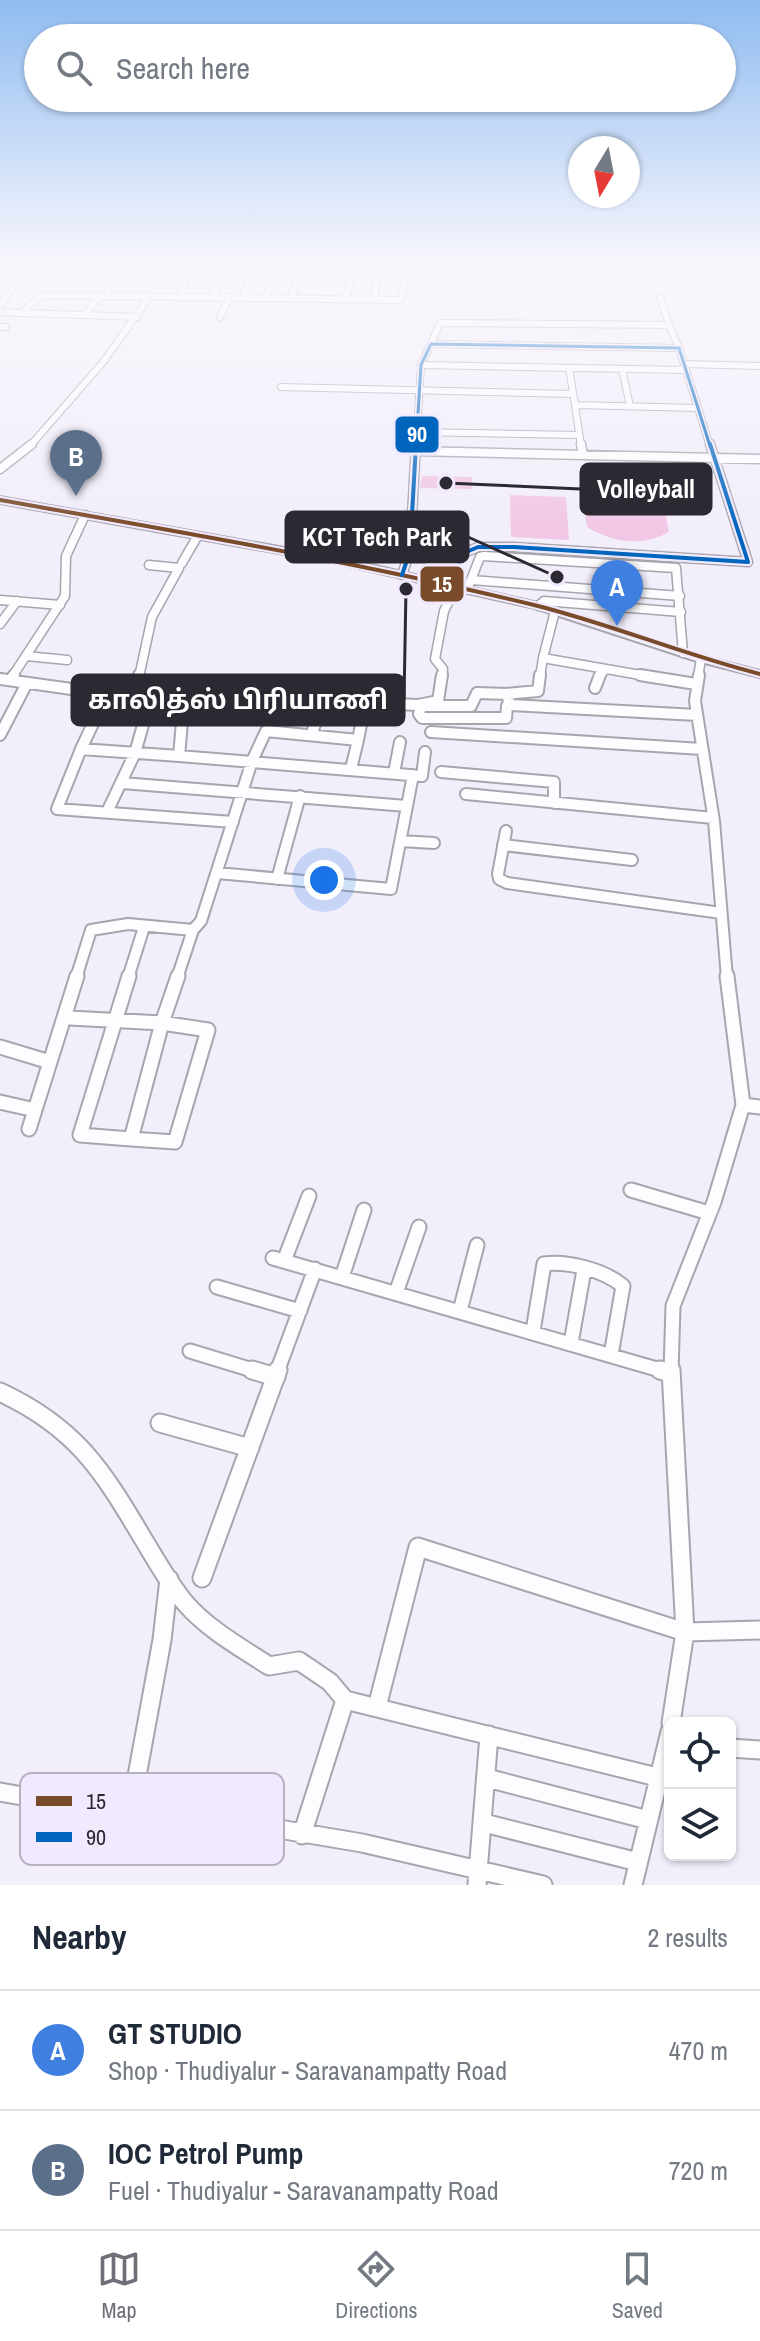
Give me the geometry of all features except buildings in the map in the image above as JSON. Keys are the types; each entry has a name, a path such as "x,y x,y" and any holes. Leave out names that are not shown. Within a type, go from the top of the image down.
{"main road":[{"path":"0,500 456,587 470,585 701,659 760,674"}],"street":[{"path":"2,471 57,417 106,356"},
{"path":"402,575 410,551 414,451 421,365 425,356"},
{"path":"410,551 464,553 478,547 514,547 737,561 749,565 682,356"},
{"path":"421,365 622,369 760,366"},
{"path":"569,368 583,455"},
{"path":"622,369 630,406"},
{"path":"281,387 573,394"},
{"path":"575,405 698,408"},
{"path":"416,432 579,435"},
{"path":"414,451 760,459"},
{"path":"85,515 66,556 65,596 26,656 5,680 134,697 184,699 179,756"},
{"path":"182,563 197,537"},
{"path":"680,596 470,585 480,557 484,556 676,568 680,596 683,653"},
{"path":"134,697 152,617 179,568 149,565"},
{"path":"313,730 319,700 418,705 438,701 443,669 435,659 444,611 456,587"},
{"path":"0,600 60,605"},
{"path":"0,624 17,601"},
{"path":"538,606 544,601 681,612"},
{"path":"469,720 477,693 538,691 555,611"},
{"path":"26,656 67,660"},
{"path":"543,658 696,684"},
{"path":"672,1717 685,1632 671,1373 673,1306 709,1213 743,1105 741,1074 730,1015 713,818 697,715 696,684 701,659"},
{"path":"595,688 597,678 605,670"},
{"path":"0,735 26,685"},
{"path":"107,694 57,809 233,822"},
{"path":"471,706 421,706 419,714 422,718 506,718 509,695 506,694"},
{"path":"107,812 135,753 151,697"},
{"path":"351,769 365,704"},
{"path":"509,705 697,715"},
{"path":"131,1139 162,1023 193,930 201,921 252,761 266,731 358,740"},
{"path":"431,732 702,749"},
{"path":"394,773 400,742"},
{"path":"81,749 422,776 425,752"},
{"path":"441,772 554,782 554,803"},
{"path":"217,873 391,889 413,775"},
{"path":"122,783 407,806"},
{"path":"466,794 713,818"},
{"path":"277,879 300,796"},
{"path":"506,831 498,874 499,879 507,883 721,913"},
{"path":"401,841 434,843"},
{"path":"503,845 632,860"},
{"path":"29,1129 91,930 100,926 193,930"},
{"path":"70,1018 115,1020 162,1023 208,1030 177,1140 80,1135 115,1020 144,927"},
{"path":"0,1047 50,1062"},
{"path":"0,1102 35,1110"},
{"path":"743,1105 760,1107"},
{"path":"631,1190 709,1213"},
{"path":"309,1196 278,1260 671,1373"},
{"path":"342,1277 364,1210"},
{"path":"396,1293 419,1227"},
{"path":"460,1311 477,1245"},
{"path":"533,1331 544,1264 558,1263 612,1277 623,1286 611,1355"},
{"path":"202,1578 315,1269"},
{"path":"571,1343 584,1270"},
{"path":"217,1287 300,1311"},
{"path":"190,1351 276,1377"},
{"path":"0,1392 37,1409 66,1430 94,1460 126,1506 169,1579 201,1619 269,1666 299,1661 330,1682 345,1700 657,1777"},
{"path":"160,1423 250,1448"},
{"path":"377,1707 418,1547 685,1632 760,1630"},
{"path":"138,1773 162,1640 169,1579"},
{"path":"302,1835 345,1700"},
{"path":"478,1878 489,1735"},
{"path":"736,1748 760,1750"},
{"path":"633,1885 664,1755"},
{"path":"487,1778 648,1820"},
{"path":"0,1792 20,1795"},
{"path":"484,1823 638,1862"},
{"path":"284,1831 362,1843 478,1878 543,1885"}],"shaded area":[{"path":"607,469 627,469 659,480 669,532 648,540 628,541 607,537 587,527 581,484 588,475"},
{"path":"422,476 472,477 472,489 420,488"},
{"path":"510,495 566,497 569,540 511,537"}],"transit line":[{"name":"90","path":"410,551 421,365 425,356"},
{"name":"90","path":"410,551 464,553 478,547 514,547 748,562 682,356"},
{"name":"15","path":"0,500 340,561 538,606 701,659 760,674"},
{"name":"90","path":"402,575 410,551"}],"place":[{"name":"Volleyball","path":"446,483"},
{"name":"IOC Petrol Pump","path":"76,496"},
{"name":"KCT Tech Park","path":"557,577"},
{"name":"காலித்ஸ் பிரியாணி","path":"406,589"},
{"name":"GT STUDIO","path":"617,626"}]}
